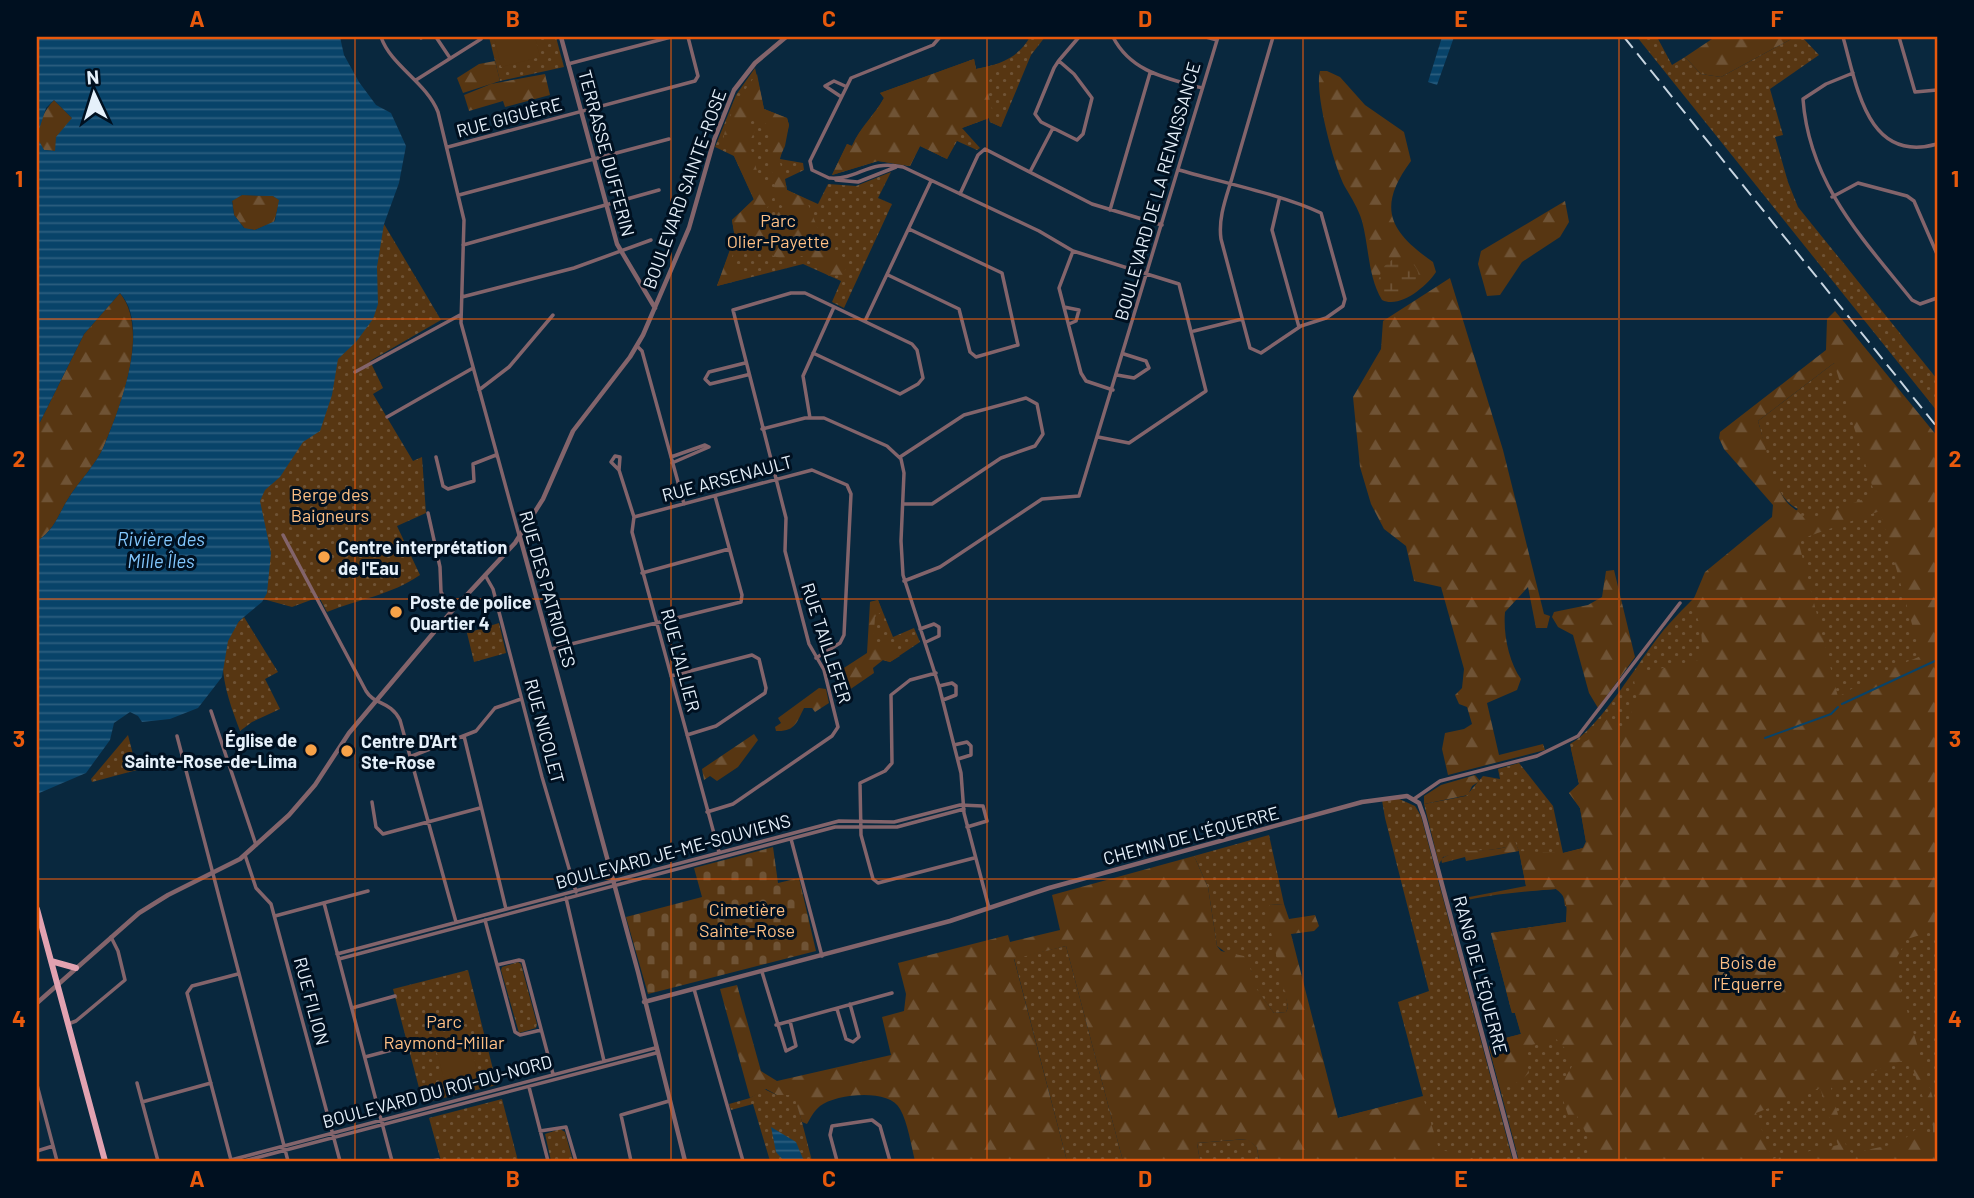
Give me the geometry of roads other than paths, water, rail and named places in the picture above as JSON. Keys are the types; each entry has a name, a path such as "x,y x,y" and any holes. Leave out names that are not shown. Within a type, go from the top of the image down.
{"main road":[{"path":"37,909 105,1161"},
{"path":"51,961 76,968"}],"street":[{"name":"RUE DES PATRIOTES","path":"382,37 386,47 435,105 447,147 464,220 460,315 614,884 685,1161"},
{"path":"436,37 450,58"},
{"name":"TERRASSE DUFFERIN","path":"561,37 620,252 655,308"},
{"path":"568,64 671,37"},
{"name":"RUE GIGUÈRE","path":"447,147 695,81 698,74 688,37"},
{"name":"BOULEVARD SAINTE-ROSE","path":"37,1003 156,901 245,855 256,845 308,794 349,733 452,611 520,537 543,499 573,431 637,346 691,221 714,140 733,93 751,67 786,37"},
{"path":"898,166 858,182 830,178 812,170 810,161 845,86 860,72 933,45 940,37"},
{"path":"1059,61 1074,74 1092,101 1080,138 1074,139 1053,128 1038,119 1035,112 1059,61 1079,37"},
{"path":"1113,37 1127,57 1150,73 1202,88"},
{"path":"1206,37 1217,38"},
{"path":"1179,170 1230,185 1279,200 1323,215 1345,299 1344,306 1333,314 1299,327 1257,353 1250,348 1220,231 1230,185 1273,37"},
{"path":"1843,37 1867,116 1878,132 1911,148 1937,144"},
{"path":"1899,37 1915,92 1937,90"},
{"name":"BOULEVARD DE LA RENAISSANCE","path":"904,581 945,564 1044,498 1077,498 1124,354 1217,38"},
{"path":"416,80 481,39"},
{"path":"1110,210 1150,73"},
{"path":"1853,73 1826,84 1803,99 1819,167 1832,197 1913,301 1922,304 1937,298"},
{"path":"840,96 825,86 834,80 845,86"},
{"path":"1031,170 1053,128"},
{"path":"459,195 669,139"},
{"path":"960,194 983,150 1031,170 1087,202 1162,225"},
{"path":"830,178 843,177 878,164 898,166 1039,231 1073,251 1180,285 1207,385 1204,394 1130,442 1122,444 1098,437"},
{"path":"865,321 931,180"},
{"path":"1832,197 1858,183 1907,196 1914,201 1937,254"},
{"path":"463,245 659,190"},
{"path":"1279,200 1272,230 1299,327"},
{"path":"888,275 959,309 970,352 976,357 1018,345 1002,273 909,229"},
{"path":"462,297 574,268 651,240"},
{"path":"1073,251 1060,285 1084,379 1113,390"},
{"name":"RUE TAILLEFER","path":"707,812 731,805 837,730 838,722 824,672 809,644 785,551 788,524 744,363 733,316 736,307 800,292 914,345 923,376 920,383 900,394 813,354"},
{"path":"810,418 803,378 834,307"},
{"path":"1064,307 1079,310 1076,321 1069,324"},
{"path":"355,372 460,315"},
{"path":"479,390 509,367 553,315"},
{"path":"1193,332 1242,319"},
{"path":"637,346 642,351 684,504"},
{"path":"1117,375 1132,379 1149,368 1146,361 1124,354"},
{"path":"744,363 709,372 705,379 710,384 748,375"},
{"path":"387,417 473,368"},
{"path":"900,457 964,415 1026,398 1037,404 1042,434 1035,446 1000,458 932,504 902,504"},
{"path":"762,429 810,418 835,422 887,446 900,457 904,471 901,551 904,581 936,673 958,759 967,827 989,908"},
{"path":"671,457 705,444 709,447 672,463"},
{"path":"436,457 443,484 448,489 474,481 473,464 496,455"},
{"name":"RUE L'ALLIER","path":"619,470 634,517 631,529 642,573 719,855"},
{"name":"RUE ARSENAULT","path":"634,517 817,471 845,484 851,490 844,635 840,643 816,658"},
{"path":"551,649 741,602 742,595 715,496"},
{"path":"428,513 440,567 441,592 452,611"},
{"path":"283,535 371,699 384,701 396,713 412,757 456,925"},
{"path":"642,573 729,549"},
{"name":"RUE NICOLET","path":"485,575 494,592 576,894"},
{"path":"1414,799 1440,781 1536,756 1576,738 1680,603"},
{"path":"920,629 934,624 939,627 939,636 926,642"},
{"path":"671,676 752,654 759,659 766,692 714,727 687,736"},
{"path":"936,673 910,680 891,695 892,762 886,771 860,783 862,823 872,877 878,883 975,858"},
{"path":"939,686 952,683 956,686 956,695 943,700"},
{"path":"412,757 482,727 495,708 522,699"},
{"path":"211,710 256,845"},
{"path":"177,736 288,1161"},
{"path":"464,736 507,912"},
{"path":"954,745 967,742 971,746 971,755 958,759"},
{"name":"CHEMIN DE L'ÉQUERRE","path":"643,1002 822,956 1351,804 1399,795 1414,799"},
{"name":"RANG DE L'ÉQUERRE","path":"1414,799 1426,822 1516,1161"},
{"path":"372,802 372,814 381,833 480,808"},
{"path":"963,807 983,806 987,818 967,827"},
{"name":"BOULEVARD JE-ME-SOUVIENS","path":"338,956 614,884 839,821 898,822 963,807"},
{"path":"790,836 822,956"},
{"name":"RUE FILION","path":"245,855 256,888 270,901 275,916 340,1161"},
{"path":"275,916 368,891"},
{"path":"566,896 605,1064"},
{"path":"324,903 392,1161"},
{"path":"484,918 515,1033 520,1035 541,1030"},
{"path":"68,1024 82,1017 125,980 118,951 111,937"},
{"path":"497,965 522,961 554,1077"},
{"path":"762,972 783,1049 792,1050 796,1046 790,1021"},
{"path":"230,1161 187,991 193,986 238,974"},
{"path":"694,989 743,1161"},
{"path":"776,1025 892,993"},
{"path":"352,1008 395,996"},
{"path":"837,1008 846,1039 853,1042 859,1037 850,1004"},
{"path":"365,1057 407,1046"},
{"name":"BOULEVARD DU ROI-DU-NORD","path":"230,1161 655,1050"},
{"path":"137,1083 158,1161"},
{"path":"142,1102 211,1083"},
{"path":"528,1084 548,1161"},
{"path":"37,1085 57,1161"},
{"path":"631,1161 621,1115 669,1101"},
{"path":"837,1161 830,1134 833,1125 872,1120 880,1126 890,1161"},
{"path":"540,1131 566,1127 576,1161"},
{"path":"37,1151 53,1146"},
{"name":"BOULEVARD DU ROI-DU-NORD","path":"244,1161 284,1148"},
{"path":"432,1161 438,1160"}],"water":[{"name":"Rivière des Mille Îles","path":"37,37 340,37 344,55 359,82 376,105 391,113 406,146 399,183 384,224 377,267 378,304 373,319 356,342 338,359 332,395 320,431 303,442 280,477 265,490 260,501 271,553 267,593 262,602 239,621 228,641 222,677 198,708 170,719 142,722 130,712 114,723 110,740 86,773 37,794 37,541 52,528 104,446 118,411 130,368 133,326 129,308 120,293 84,334 37,428 37,137 44,150 55,151 56,137 72,118 54,100 46,108 37,136","holes":["242,195 273,196 279,200 275,221 255,230 244,228 234,215 232,201"]},
{"path":"1442,37 1454,37 1437,85 1428,82"},
{"path":"771,1127 796,1142 804,1161 784,1161 776,1152"}],"waterway":[{"path":"1842,704 1937,660"},
{"path":"1765,738 1831,714 1838,707"}],"railway":[{"path":"1624,37 1937,427"}],"place":[{"name":"Centre interprétation de l'Eau","path":"324,557"},
{"name":"Poste de police Quartier 4","path":"396,612"},
{"name":"Église de Sainte-Rose-de-Lima","path":"311,750"},
{"name":"Centre D'Art Ste-Rose","path":"347,751"}],"park label":[{"name":"Parc Olier-Payette","path":"778,230"},
{"name":"Berge des Baigneurs","path":"330,504"},
{"name":"Cimetière Sainte-Rose","path":"747,919"},
{"name":"Bois de l'Équerre","path":"1748,972"},
{"name":"Parc Raymond-Millar","path":"444,1031"}]}
